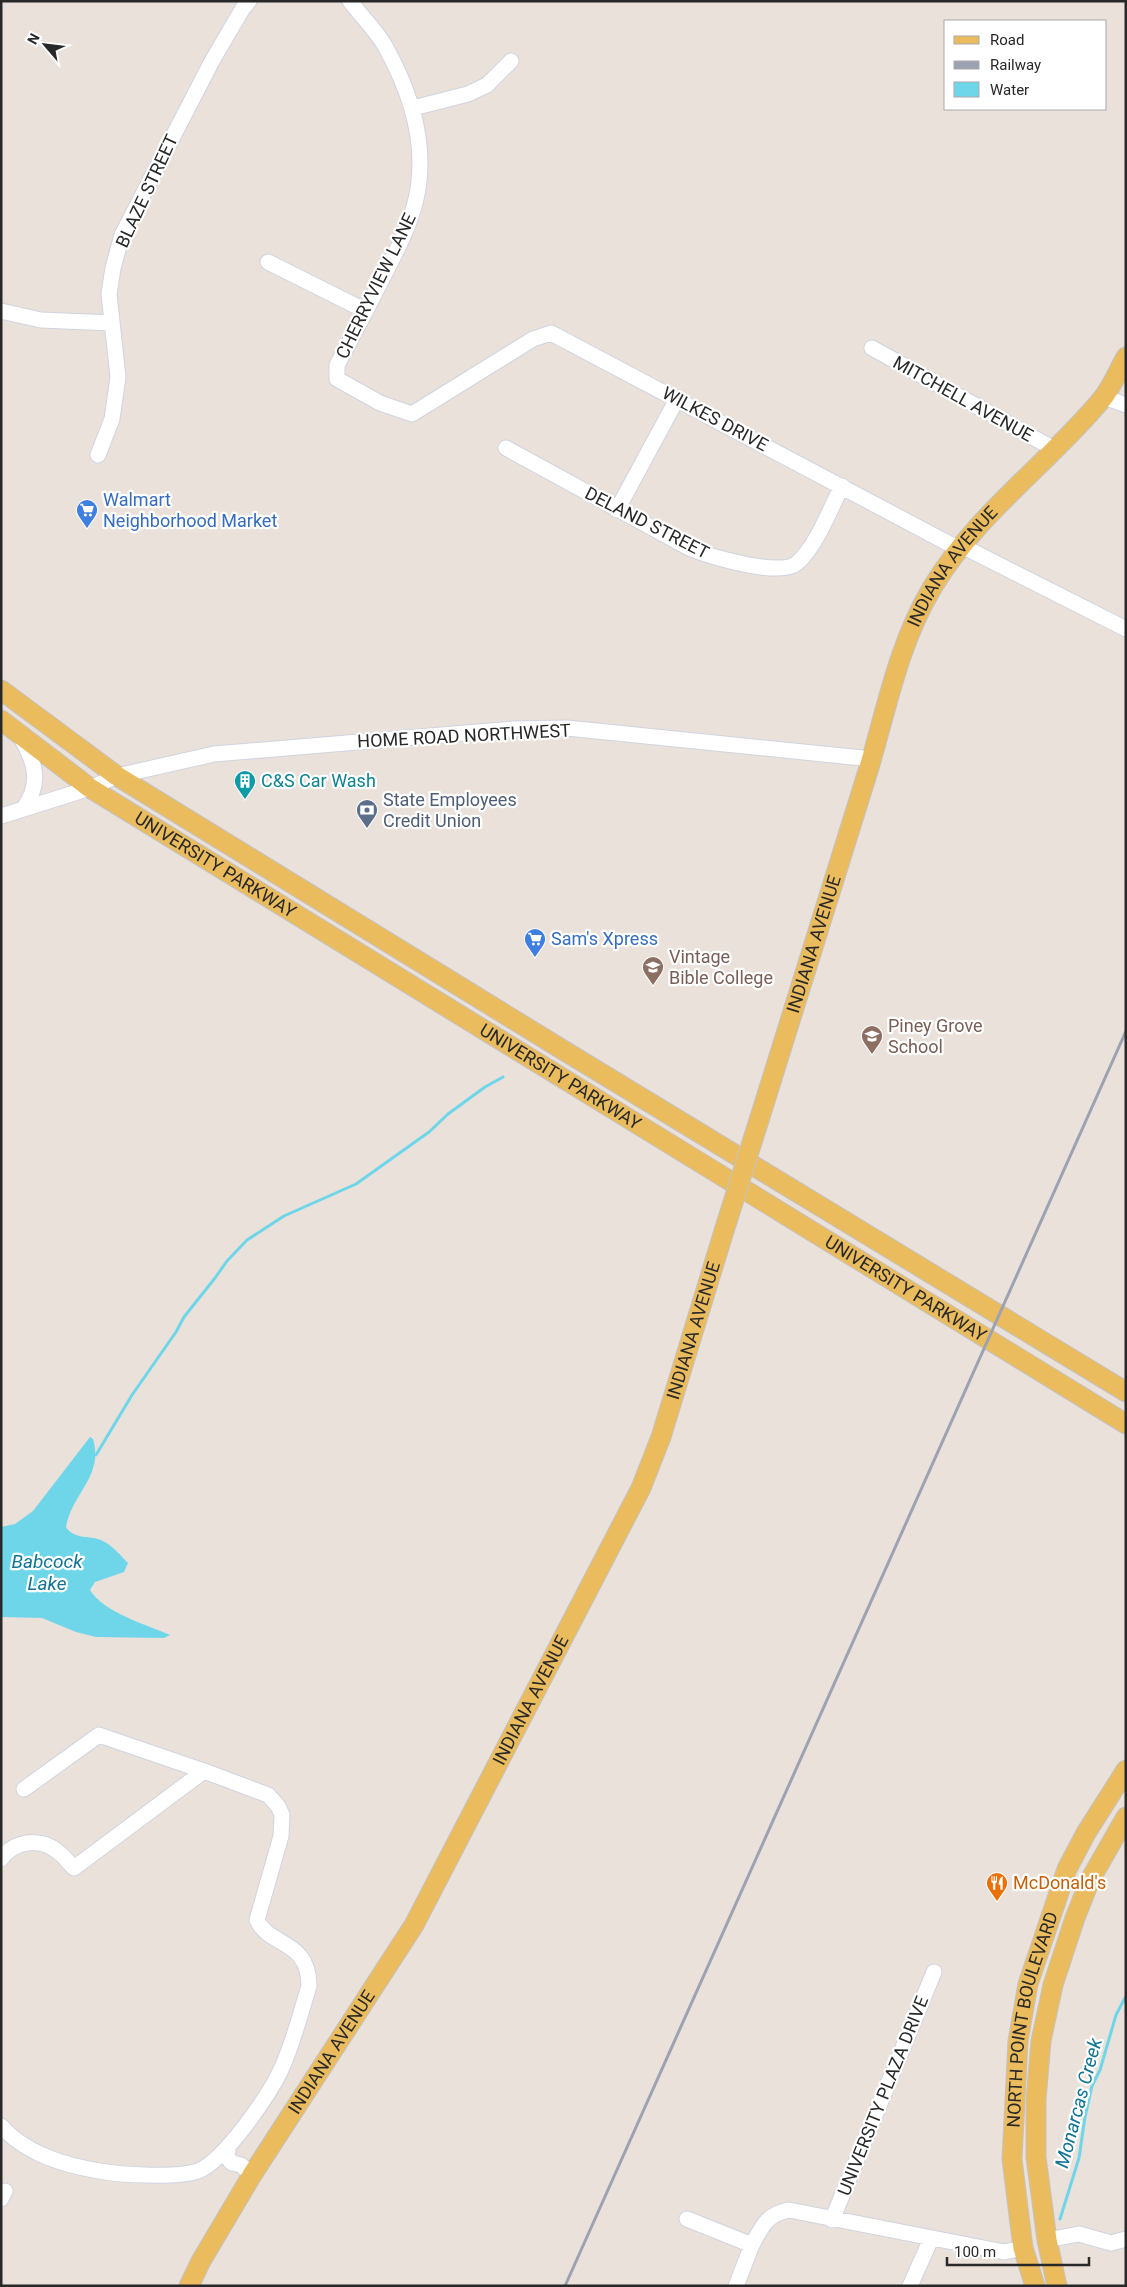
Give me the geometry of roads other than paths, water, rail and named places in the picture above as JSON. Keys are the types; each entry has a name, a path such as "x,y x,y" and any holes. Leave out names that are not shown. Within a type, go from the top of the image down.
{"main road":[{"name":"INDIANA AVENUE","path":"189,2286 247,2170 403,1945 642,1488 661,1437 872,759 894,676 911,627 934,585 960,548 1012,489 1054,450 1104,397 1126,358"},
{"name":"UNIVERSITY PARKWAY","path":"1,690 117,776 1126,1392"},
{"name":"UNIVERSITY PARKWAY","path":"1,720 90,788 1126,1424"},
{"name":"NORTH POINT BOULEVARD","path":"1034,2286 1023,2248 1012,2146 1018,2040 1028,1984 1067,1869 1086,1833 1126,1770"},
{"name":"NORTH POINT BOULEVARD","path":"1056,2286 1047,2240 1036,2157 1036,2100 1041,2041 1053,1984 1075,1918 1090,1880 1126,1817"},
{"path":"1086,1833 1088,1841 1080,1866 1082,1872 1090,1880"},
{"path":"1067,1869 1075,1881 1068,1904 1070,1914 1075,1918"},
{"path":"1012,2146 1018,2156 1028,2232 1033,2236 1047,2240"},
{"path":"1023,2248 1036,2252 1048,2286"}],"street":[{"name":"BLAZE STREET","path":"98,456 112,419 118,377 110,294 113,268 122,235 212,61 249,1"},
{"name":"CHERRYVIEW LANE","path":"350,1 384,45 413,108 418,134 418,188 412,215 397,251 337,365 337,379 380,403 412,414 471,378"},
{"path":"413,108 468,94 487,85 510,61"},
{"path":"268,262 366,311"},
{"path":"1,311 41,320 112,323"},
{"name":"WILKES DRIVE","path":"471,378 533,339 551,333 960,548 1126,629"},
{"name":"MITCHELL AVENUE","path":"872,348 1054,450"},
{"path":"1104,397 1126,405"},
{"path":"617,510 677,399"},
{"name":"DELAND STREET","path":"506,448 689,548 713,558 781,569 796,564 810,545 842,486"},
{"name":"HOME ROAD NORTHWEST","path":"1,816 90,788 117,776 214,754 513,729 567,728 872,759"},
{"path":"18,733 28,750 35,781 34,791 24,808"},
{"path":"1,2126 21,2144 35,2152 87,2169 109,2173 186,2174 206,2167 226,2150 245,2127 282,2068 309,1986 309,1977 303,1960 297,1952 262,1928 257,1920 283,1824 278,1806 268,1795 99,1735 24,1789"},
{"path":"1,1859 12,1848 20,1844 40,1843 58,1851 74,1868 204,1771"},
{"name":"UNIVERSITY PLAZA DRIVE","path":"832,2220 934,1972"},
{"path":"226,2150 226,2156 232,2162 247,2170"},
{"path":"736,2286 760,2229 774,2213 789,2210 832,2220 1004,2252 1023,2248"},
{"path":"687,2219 752,2246"},
{"path":"1047,2240 1079,2234 1111,2243 1126,2239"},
{"path":"910,2286 932,2239"}],"water":[{"name":"Babcock Lake","path":"90,1437 93,1439 95,1452 94,1464 91,1474 69,1515 66,1527 78,1536 103,1541 114,1548 128,1563 124,1572 95,1582 90,1590 96,1598 126,1617 170,1635 164,1638 96,1637 76,1632 42,1618 1,1617 1,1527 15,1524 33,1511"}],"waterway":[{"path":"96,1455 132,1395 176,1332 184,1317 227,1261 247,1240 284,1216 356,1184 429,1132 448,1114 485,1087 503,1077"},
{"name":"Monarcas Creek","path":"1060,2219 1079,2158 1092,2086 1100,2070 1116,2015 1126,1996"}],"railway":[{"path":"565,2286 1126,1031"}],"place":[{"name":"Walmart Neighborhood Market","path":"87,529"},
{"name":"C&S Car Wash","path":"245,800"},
{"name":"State Employees Credit Union","path":"367,829"},
{"name":"Sam's Xpress","path":"535,958"},
{"name":"Vintage Bible College","path":"653,986"},
{"name":"Piney Grove School","path":"872,1055"},
{"name":"McDonald's","path":"997,1902"}]}
